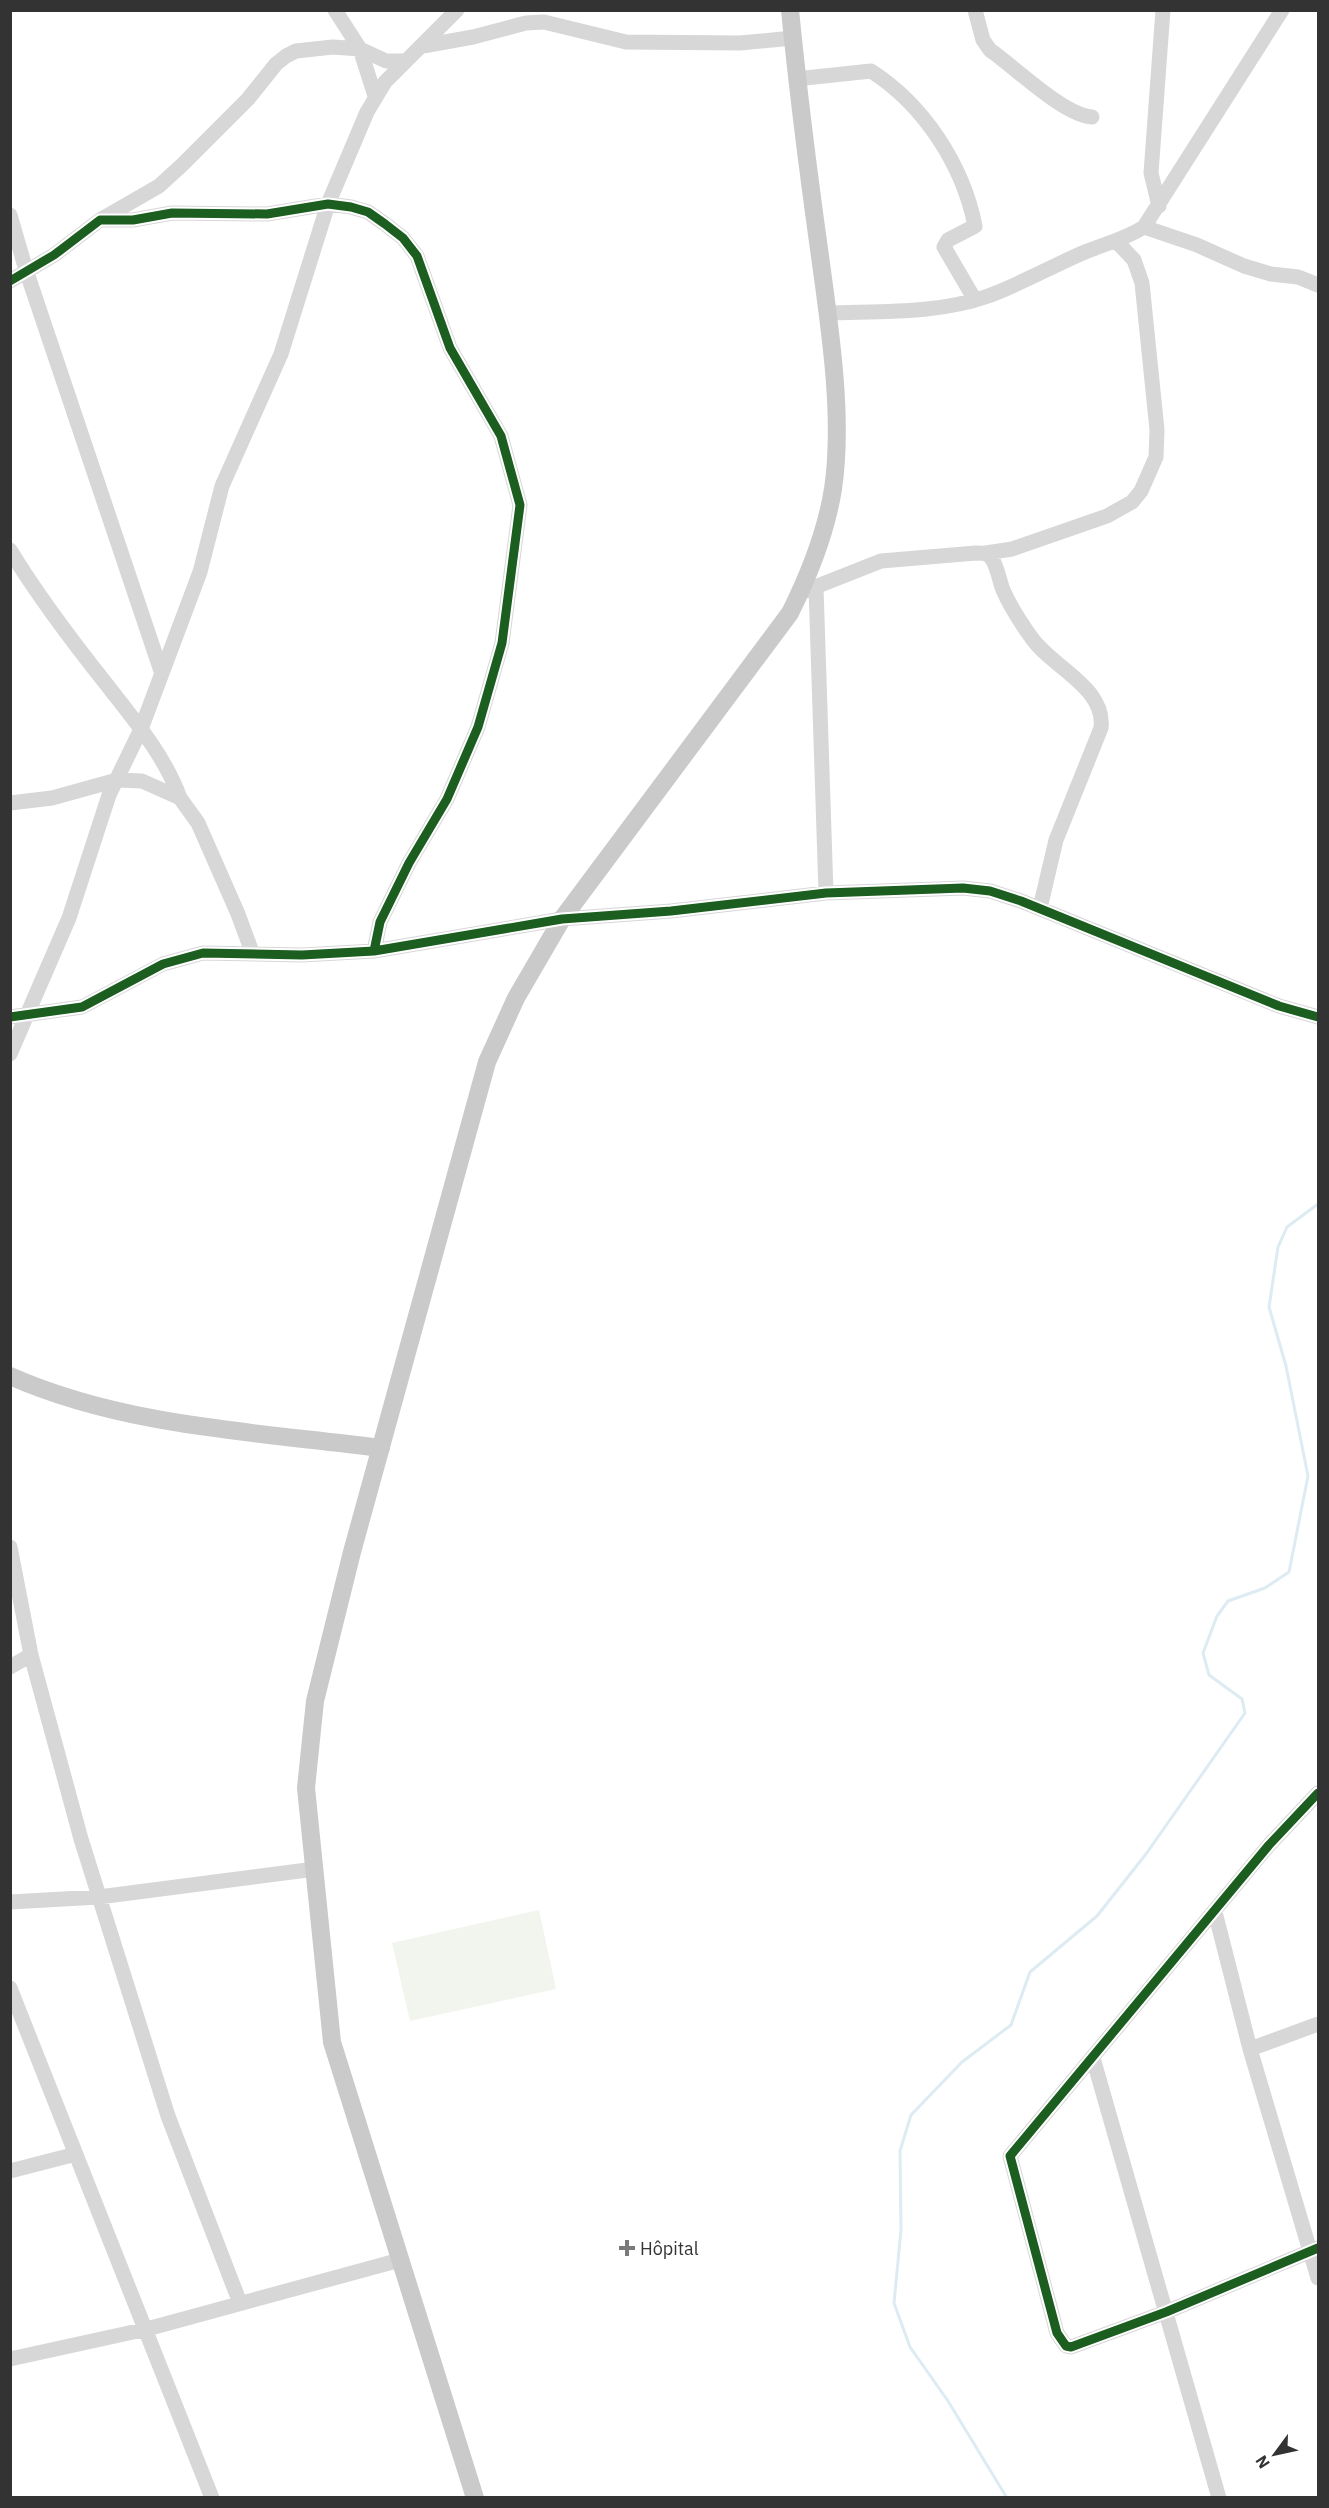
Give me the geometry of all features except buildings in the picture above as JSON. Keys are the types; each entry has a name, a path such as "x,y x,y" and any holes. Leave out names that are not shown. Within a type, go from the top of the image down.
{"main road":[{"path":"476,2498 332,2042 324,1986 306,1788 309,1735 320,1678 487,1062 516,998 562,919 808,590 809,574 833,490 837,429 828,313 796,79 790,10"},
{"path":"10,1376 44,1390 104,1407 183,1422 381,1448"}],"street":[{"path":"336,10 360,49 375,96"},
{"path":"10,1054 29,1015 69,918 93,839 141,729 160,671 200,572 222,486 281,354 328,204 375,96 405,61 457,10"},
{"path":"975,10 983,40 990,50 1061,106 1080,116 1092,117"},
{"path":"1159,206 1151,173 1163,10"},
{"path":"828,313 935,307 970,301 1023,281 1085,252 1117,242 1144,227 1282,10"},
{"path":"420,47 473,37 526,23 544,22 593,36 626,42 740,43 793,38"},
{"path":"10,281 54,255 100,220 153,190 182,165 286,56 315,48 360,49 386,61 405,61"},
{"path":"796,79 871,70 924,120 958,171 970,203 975,226 948,240 944,247 970,301"},
{"path":"100,220 133,220 178,213 267,214 328,204 368,212 403,238 417,256 450,348 501,436 520,505 502,643 478,726 447,799 384,911 374,951"},
{"path":"10,215 26,270 160,671"},
{"path":"1144,227 1197,245 1244,266 1271,274 1298,277 1318,285"},
{"path":"826,893 808,590 881,561 986,554 1012,549 1107,516 1132,502 1141,490 1156,457 1157,430 1142,283 1134,260 1117,242"},
{"path":"10,550 39,597 141,729 171,777 180,798 206,842 252,952"},
{"path":"986,554 992,560 1003,589 1033,640 1087,691 1100,707 1102,718 1101,728 1056,840 1040,908"},
{"path":"10,803 52,798 117,780 142,781 180,798"},
{"path":"10,1017 82,1007 163,964 203,953 252,952 293,955 374,951 562,919 671,911 826,893 963,888 990,891 1040,908 1279,1006 1318,1017"},
{"path":"10,1547 31,1655 99,1897 168,2116 240,2303"},
{"path":"10,1667 31,1655"},
{"path":"1315,2250 1166,2312 1071,2347 1062,2344 1057,2333 1010,2156 1269,1845 1318,1793"},
{"path":"10,1902 99,1897 315,1869"},
{"path":"1215,1912 1250,2049 1315,2250 1318,2278"},
{"path":"10,1988 147,2329 212,2498"},
{"path":"1250,2049 1318,2024"},
{"path":"1093,2058 1219,2498"},
{"path":"10,2171 76,2154"},
{"path":"10,2359 147,2329 400,2260"}],"shaded area":[{"path":"539,1910 556,1989 410,2021 392,1943"}],"waterway":[{"path":"1007,2498 948,2401 910,2347 894,2303 901,2230 900,2151 911,2115 962,2062 1011,2025 1030,1972 1097,1916 1146,1854 1245,1713 1242,1699 1209,1675 1203,1653 1217,1616 1228,1601 1265,1588 1289,1572 1308,1476 1286,1366 1269,1307 1278,1247 1287,1227 1318,1204"}],"cycle path":[{"path":"10,281 54,255 100,220 133,220 172,213 267,214 328,204 351,207 368,212 385,224 403,238 417,256 450,348 501,436 520,505 502,643 478,727 447,799 409,863 380,922 374,951"},
{"path":"10,1017 82,1007 163,964 203,953 302,955 374,951 562,919 671,911 826,893 963,888 990,891 1021,901 1279,1006 1318,1017"},
{"path":"1318,1793 1269,1845 1010,2156 1057,2333 1066,2346 1071,2347 1166,2312 1318,2248"}],"place":[{"name":"Hôpital","path":"627,2248"}]}
